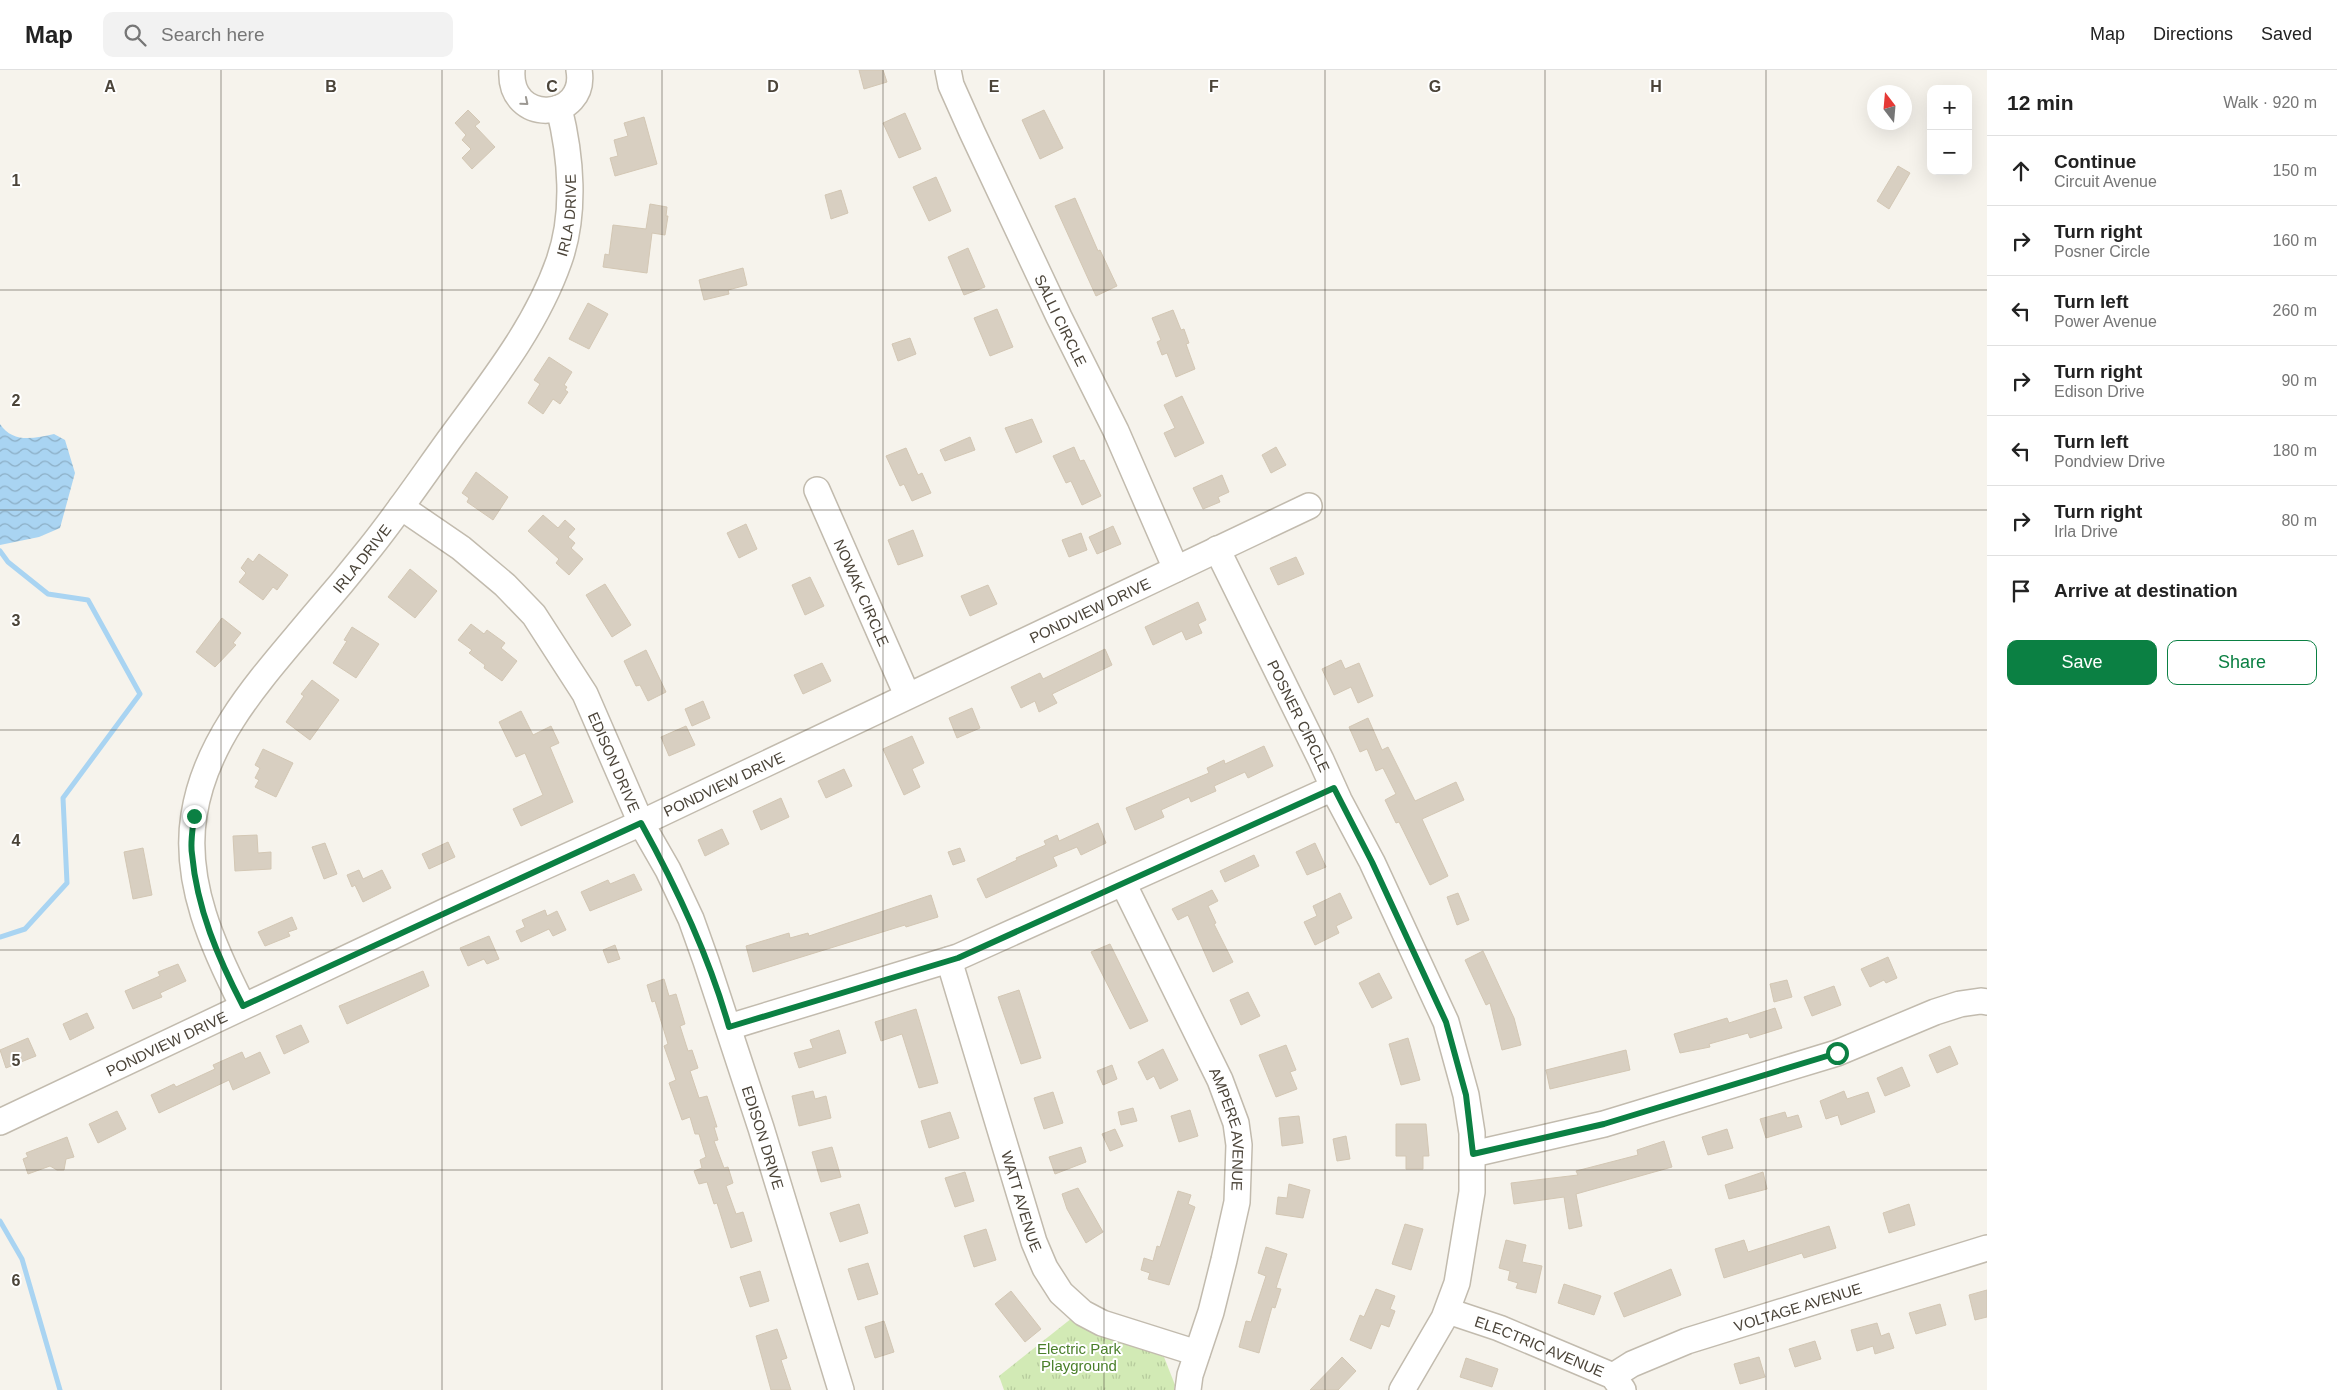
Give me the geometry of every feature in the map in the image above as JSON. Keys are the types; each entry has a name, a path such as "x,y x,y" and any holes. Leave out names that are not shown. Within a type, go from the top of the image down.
{"street":[{"path":"512,70 514,88 524,103 541,110 559,108 572,99 580,83 580,70"},
{"name":"SALLI CIRCLE","path":"948,70 951,85 972,132 1059,317 1116,431 1176,569"},
{"name":"IRLA DRIVE","path":"243,1006 213,943 198,895 191,852 194,816 201,787 226,727 264,675 370,548 401,507 505,365 538,306 560,260 567,222 570,175 565,132 559,108"},
{"name":"NOWAK CIRCLE","path":"817,490 907,695"},
{"name":"PONDVIEW DRIVE","path":"0,1122 243,1006 641,823 907,695 1309,506"},
{"name":"EDISON DRIVE","path":"401,507 461,548 506,585 534,615 585,694 641,823 668,870 691,919 729,1027 841,1390"},
{"name":"POSNER CIRCLE","path":"1217,549 1372,862 1446,1022 1466,1095 1473,1154 1470,1210 1457,1283 1448,1310 1402,1390"},
{"path":"729,1027 949,960 1334,788"},
{"name":"AMPERE AVENUE","path":"1123,883 1202,1040 1220,1080 1236,1124 1239,1145 1237,1202 1210,1312 1188,1390"},
{"name":"WATT AVENUE","path":"949,960 1034,1242 1045,1268 1061,1293 1082,1312 1102,1323 1197,1353"},
{"path":"1473,1154 1613,1122 1837,1053 1935,1012 1960,1004 1987,1002"},
{"name":"VOLTAGE AVENUE","path":"1618,1383 1632,1364 1688,1341 1987,1248"},
{"name":"ELECTRIC AVENUE","path":"1448,1310 1499,1328 1618,1383"}],"green space":[{"name":"Electric Park Playground","path":"1072,1318 1164,1357 1175,1385 1174,1390 1004,1390 999,1376"}],"water":[{"path":"0,424 11,435 18,437 32,438 54,434 65,440 75,473 60,528 39,537 0,545"}],"building":[{"path":"859,70 883,70 887,82 864,89"},
{"path":"468,110 480,122 475,126 495,147 472,169 462,158 471,149 462,140 466,135 455,123"},
{"path":"1044,110 1063,148 1040,159 1022,120"},
{"path":"905,113 921,149 899,158 883,123"},
{"path":"644,117 657,164 615,176 610,158 618,156 614,140 628,136 624,123"},
{"path":"1898,166 1910,173 1889,209 1877,201"},
{"path":"936,177 951,211 929,221 913,187"},
{"path":"841,190 848,213 831,219 825,195"},
{"path":"1075,198 1098,251 1100,250 1117,286 1096,296 1055,206"},
{"path":"650,204 667,207 666,216 668,216 665,235 652,233 647,273 603,267 605,254 609,255 613,225 646,229"},
{"path":"968,248 985,287 964,295 948,257"},
{"path":"743,268 747,285 728,290 729,294 704,300 699,280"},
{"path":"588,303 608,314 589,349 569,339"},
{"path":"997,309 1013,347 990,356 974,318"},
{"path":"1173,310 1181,330 1184,329 1189,343 1186,344 1195,369 1176,377 1167,353 1162,355 1157,342 1161,340 1152,318"},
{"path":"910,338 916,354 898,361 892,344"},
{"path":"549,357 572,372 564,385 567,387 565,390 568,392 560,404 553,399 543,414 528,403 540,384 534,380"},
{"path":"1182,396 1204,443 1175,457 1164,433 1175,428 1164,405"},
{"path":"1032,419 1042,442 1016,453 1005,428"},
{"path":"970,437 975,450 945,461 940,450"},
{"path":"1074,447 1080,461 1084,460 1101,496 1082,505 1071,481 1066,483 1053,456"},
{"path":"1276,447 1286,465 1271,473 1262,455"},
{"path":"906,448 918,475 922,473 931,493 912,501 904,484 900,486 886,456"},
{"path":"476,472 508,497 493,520 467,502 469,498 462,493"},
{"path":"1222,475 1229,492 1218,497 1220,502 1203,509 1193,488"},
{"path":"543,515 558,528 565,520 575,529 568,537 575,543 571,548 583,559 569,575 556,563 559,559 528,531"},
{"path":"746,524 757,549 739,558 727,533"},
{"path":"1113,526 1121,544 1097,554 1089,537"},
{"path":"913,530 923,556 898,565 888,540"},
{"path":"1081,533 1087,550 1069,557 1062,540"},
{"path":"259,554 288,575 277,590 273,587 263,600 239,582 246,573 241,568 248,558 253,562"},
{"path":"1296,557 1304,574 1278,585 1270,568"},
{"path":"410,569 437,591 415,618 388,597"},
{"path":"810,577 824,606 805,615 792,585"},
{"path":"605,584 631,625 612,637 586,595"},
{"path":"988,585 997,604 970,616 961,596"},
{"path":"1198,602 1206,620 1198,624 1202,633 1186,640 1182,631 1153,645 1145,627"},
{"path":"222,618 241,633 233,643 236,645 215,667 196,652"},
{"path":"471,624 484,634 487,630 505,643 501,648 517,661 502,681 484,668 485,665 469,653 472,650 458,640"},
{"path":"352,627 379,644 356,678 333,663 347,641 344,640"},
{"path":"1105,649 1112,665 1052,694 1057,703 1039,712 1035,701 1021,708 1011,687 1040,673 1043,679"},
{"path":"646,650 666,692 648,701 640,685 636,686 624,661"},
{"path":"1341,660 1345,669 1359,663 1373,696 1358,703 1351,687 1334,695 1322,669"},
{"path":"822,663 831,681 803,694 794,675"},
{"path":"312,680 339,700 310,740 286,722 304,696 301,694"},
{"path":"703,701 710,718 692,726 685,709"},
{"path":"972,708 980,728 957,738 949,718"},
{"path":"521,711 533,735 551,726 559,743 550,747 573,802 521,826 513,809 543,795 525,753 516,757 499,722"},
{"path":"1368,718 1382,750 1388,747 1415,801 1456,782 1464,800 1422,819 1448,876 1430,885 1399,822 1396,823 1385,800 1396,794 1383,768 1376,771 1367,749 1360,752 1349,727"},
{"path":"686,726 695,745 669,756 661,737"},
{"path":"912,736 924,763 912,769 920,787 904,795 883,749"},
{"path":"1264,746 1273,766 1248,778 1245,772 1214,786 1216,791 1191,802 1189,797 1161,810 1164,817 1135,830 1126,808 1209,773 1207,768 1224,760 1225,764"},
{"path":"263,749 293,763 276,797 255,787 259,780 255,778 260,768 255,765"},
{"path":"844,769 852,786 826,798 818,781"},
{"path":"781,798 789,817 761,830 753,811"},
{"path":"1098,823 1106,843 1081,855 1077,847 1053,857 1057,866 986,898 977,879 1017,860 1016,858 1046,845 1044,841 1057,835 1059,841"},
{"path":"722,829 729,844 705,856 698,840"},
{"path":"257,835 258,853 271,852 271,869 235,871 233,836"},
{"path":"448,842 455,857 429,869 422,854"},
{"path":"325,843 337,874 324,879 312,847"},
{"path":"1315,843 1326,867 1307,875 1296,852"},
{"path":"143,848 152,895 133,899 124,852"},
{"path":"960,848 965,861 953,865 948,852"},
{"path":"1254,855 1259,866 1225,882 1220,871"},
{"path":"359,870 363,879 382,870 391,888 363,902 355,885 352,887 347,875"},
{"path":"634,874 642,890 590,911 581,892 608,880 610,884"},
{"path":"1212,890 1218,901 1208,906 1216,923 1214,924 1233,962 1213,972 1188,915 1178,920 1172,909"},
{"path":"1340,893 1352,918 1336,926 1339,933 1315,945 1304,922 1317,916 1313,906"},
{"path":"1458,893 1469,920 1457,925 1447,897"},
{"path":"931,895 938,917 906,927 905,925 753,972 746,946 789,933 790,938 808,933 809,936"},
{"path":"545,910 547,916 557,911 566,930 553,936 549,929 521,942 516,931 525,927 522,920"},
{"path":"292,917 297,929 288,932 290,936 265,946 258,932"},
{"path":"489,936 499,959 487,964 484,959 468,966 460,948"},
{"path":"1110,944 1148,1021 1130,1029 1091,952"},
{"path":"615,945 620,959 608,963 603,950"},
{"path":"1483,951 1514,1018 1521,1045 1502,1050 1490,1003 1486,1005 1465,960"},
{"path":"1888,957 1897,978 1886,983 1884,980 1870,987 1861,969"},
{"path":"178,964 186,981 160,993 162,997 133,1009 125,991 160,976 158,972"},
{"path":"423,971 429,986 347,1024 339,1006"},
{"path":"1379,973 1392,998 1372,1008 1359,983"},
{"path":"664,979 669,996 676,994 685,1024 680,1026 688,1051 692,1050 698,1068 690,1071 699,1098 707,1096 717,1127 714,1127 718,1140 714,1141 724,1168 728,1167 733,1183 726,1186 736,1214 743,1212 752,1241 731,1248 717,1203 714,1204 707,1182 699,1184 694,1171 702,1168 700,1160 706,1157 699,1134 695,1134 690,1117 682,1120 669,1083 676,1080 664,1046 668,1044 655,1001 652,1002 647,985"},
{"path":"1787,980 1792,997 1774,1002 1770,984"},
{"path":"1834,986 1841,1005 1812,1016 1804,997"},
{"path":"1019,990 1041,1058 1021,1064 998,997"},
{"path":"1248,992 1260,1016 1241,1025 1230,1000"},
{"path":"1775,1008 1782,1028 1750,1038 1748,1033 1709,1044 1710,1047 1680,1053 1674,1034 1727,1018 1729,1023"},
{"path":"916,1009 938,1083 919,1088 902,1034 881,1041 875,1022"},
{"path":"87,1013 94,1028 70,1040 63,1024"},
{"path":"301,1025 309,1042 284,1054 276,1036"},
{"path":"839,1030 846,1053 799,1068 794,1053 813,1048 810,1040"},
{"path":"28,1038 36,1056 6,1068 0,1050"},
{"path":"1408,1038 1420,1080 1401,1085 1389,1044"},
{"path":"1286,1045 1296,1070 1290,1072 1297,1089 1276,1097 1259,1055"},
{"path":"1950,1046 1958,1064 1937,1073 1929,1055"},
{"path":"1163,1049 1178,1080 1160,1089 1154,1076 1147,1080 1138,1062"},
{"path":"1626,1050 1630,1070 1550,1089 1546,1070"},
{"path":"242,1052 245,1059 260,1052 270,1073 233,1090 229,1080 159,1113 151,1095 174,1084 176,1087 215,1069 213,1065"},
{"path":"1112,1065 1117,1079 1103,1085 1097,1071"},
{"path":"1902,1067 1910,1086 1885,1096 1877,1078"},
{"path":"813,1091 815,1099 826,1096 831,1118 799,1126 792,1096"},
{"path":"1844,1091 1847,1099 1868,1092 1875,1112 1841,1125 1838,1115 1826,1119 1820,1101"},
{"path":"1053,1092 1063,1123 1044,1129 1034,1098"},
{"path":"1133,1108 1137,1121 1121,1125 1118,1112"},
{"path":"1190,1110 1198,1136 1179,1142 1171,1116"},
{"path":"117,1111 126,1129 98,1143 89,1124"},
{"path":"950,1112 959,1138 929,1148 921,1121"},
{"path":"1785,1112 1787,1118 1798,1115 1802,1127 1766,1138 1760,1119"},
{"path":"1299,1116 1303,1143 1282,1146 1279,1118"},
{"path":"1396,1124 1426,1124 1429,1156 1423,1156 1423,1169 1406,1169 1406,1156 1396,1156"},
{"path":"1115,1129 1123,1146 1110,1151 1102,1134"},
{"path":"1727,1129 1733,1148 1708,1155 1702,1137"},
{"path":"1346,1136 1350,1159 1337,1161 1333,1139"},
{"path":"67,1137 74,1157 66,1159 64,1170 57,1170 50,1166 28,1174 23,1159 28,1157 26,1153"},
{"path":"1664,1141 1672,1167 1576,1194 1582,1226 1569,1229 1564,1197 1514,1204 1511,1183 1578,1175 1576,1171 1638,1155 1637,1150"},
{"path":"832,1147 841,1177 821,1182 812,1152"},
{"path":"1081,1147 1086,1162 1055,1174 1049,1157"},
{"path":"965,1172 974,1201 955,1207 945,1178"},
{"path":"1763,1172 1767,1189 1729,1199 1725,1185"},
{"path":"1289,1184 1310,1190 1303,1218 1276,1214 1278,1197 1287,1198"},
{"path":"1078,1188 1103,1232 1086,1243 1067,1209 1062,1194"},
{"path":"1178,1191 1191,1195 1188,1204 1195,1207 1169,1285 1148,1279 1150,1273 1141,1270 1144,1258 1153,1261 1157,1246 1160,1247"},
{"path":"859,1204 868,1233 840,1242 830,1213"},
{"path":"1909,1204 1915,1225 1889,1233 1883,1213"},
{"path":"1405,1224 1423,1229 1411,1270 1392,1264"},
{"path":"1829,1226 1836,1248 1804,1258 1802,1253 1724,1278 1715,1249 1744,1240 1748,1252"},
{"path":"986,1229 996,1260 974,1267 964,1236"},
{"path":"1506,1240 1526,1245 1522,1262 1542,1266 1536,1293 1516,1288 1518,1283 1508,1280 1510,1271 1499,1268"},
{"path":"1266,1247 1287,1254 1276,1288 1281,1289 1275,1308 1272,1307 1259,1353 1239,1347 1246,1321 1251,1322 1266,1276 1258,1273"},
{"path":"868,1263 878,1294 858,1300 848,1269"},
{"path":"1671,1269 1681,1295 1624,1317 1614,1293"},
{"path":"760,1271 769,1301 750,1307 740,1277"},
{"path":"1564,1284 1601,1296 1594,1315 1558,1303"},
{"path":"1376,1289 1395,1296 1390,1309 1395,1311 1389,1327 1381,1324 1371,1349 1350,1340 1360,1315 1364,1317"},
{"path":"1987,1290 1987,1317 1975,1320 1969,1295"},
{"path":"1011,1291 1041,1329 1025,1342 995,1304"},
{"path":"1940,1304 1946,1325 1916,1334 1909,1313"},
{"path":"884,1321 894,1352 875,1358 865,1327"},
{"path":"1877,1323 1881,1336 1889,1333 1894,1348 1875,1354 1873,1346 1857,1351 1851,1330"},
{"path":"777,1329 787,1358 781,1360 791,1390 771,1390 756,1336"},
{"path":"1815,1341 1821,1359 1795,1367 1789,1349"},
{"path":"1342,1357 1356,1371 1338,1390 1310,1390"},
{"path":"1759,1357 1765,1377 1740,1384 1734,1364"},
{"path":"1466,1358 1498,1369 1492,1387 1460,1377"}],"waterway":[{"path":"0,551 8,562 48,594 88,600 140,694 63,798 67,883 25,929 0,937"},
{"path":"0,1221 22,1259 60,1390"}],"route":[{"path":"194,816 191,852 198,895 213,943 243,1006 448,910 641,823 668,870 691,919 729,1027 958,958 1334,788 1372,862 1446,1022 1470,1112 1473,1154 1604,1124 1770,1075 1837,1053"}]}
